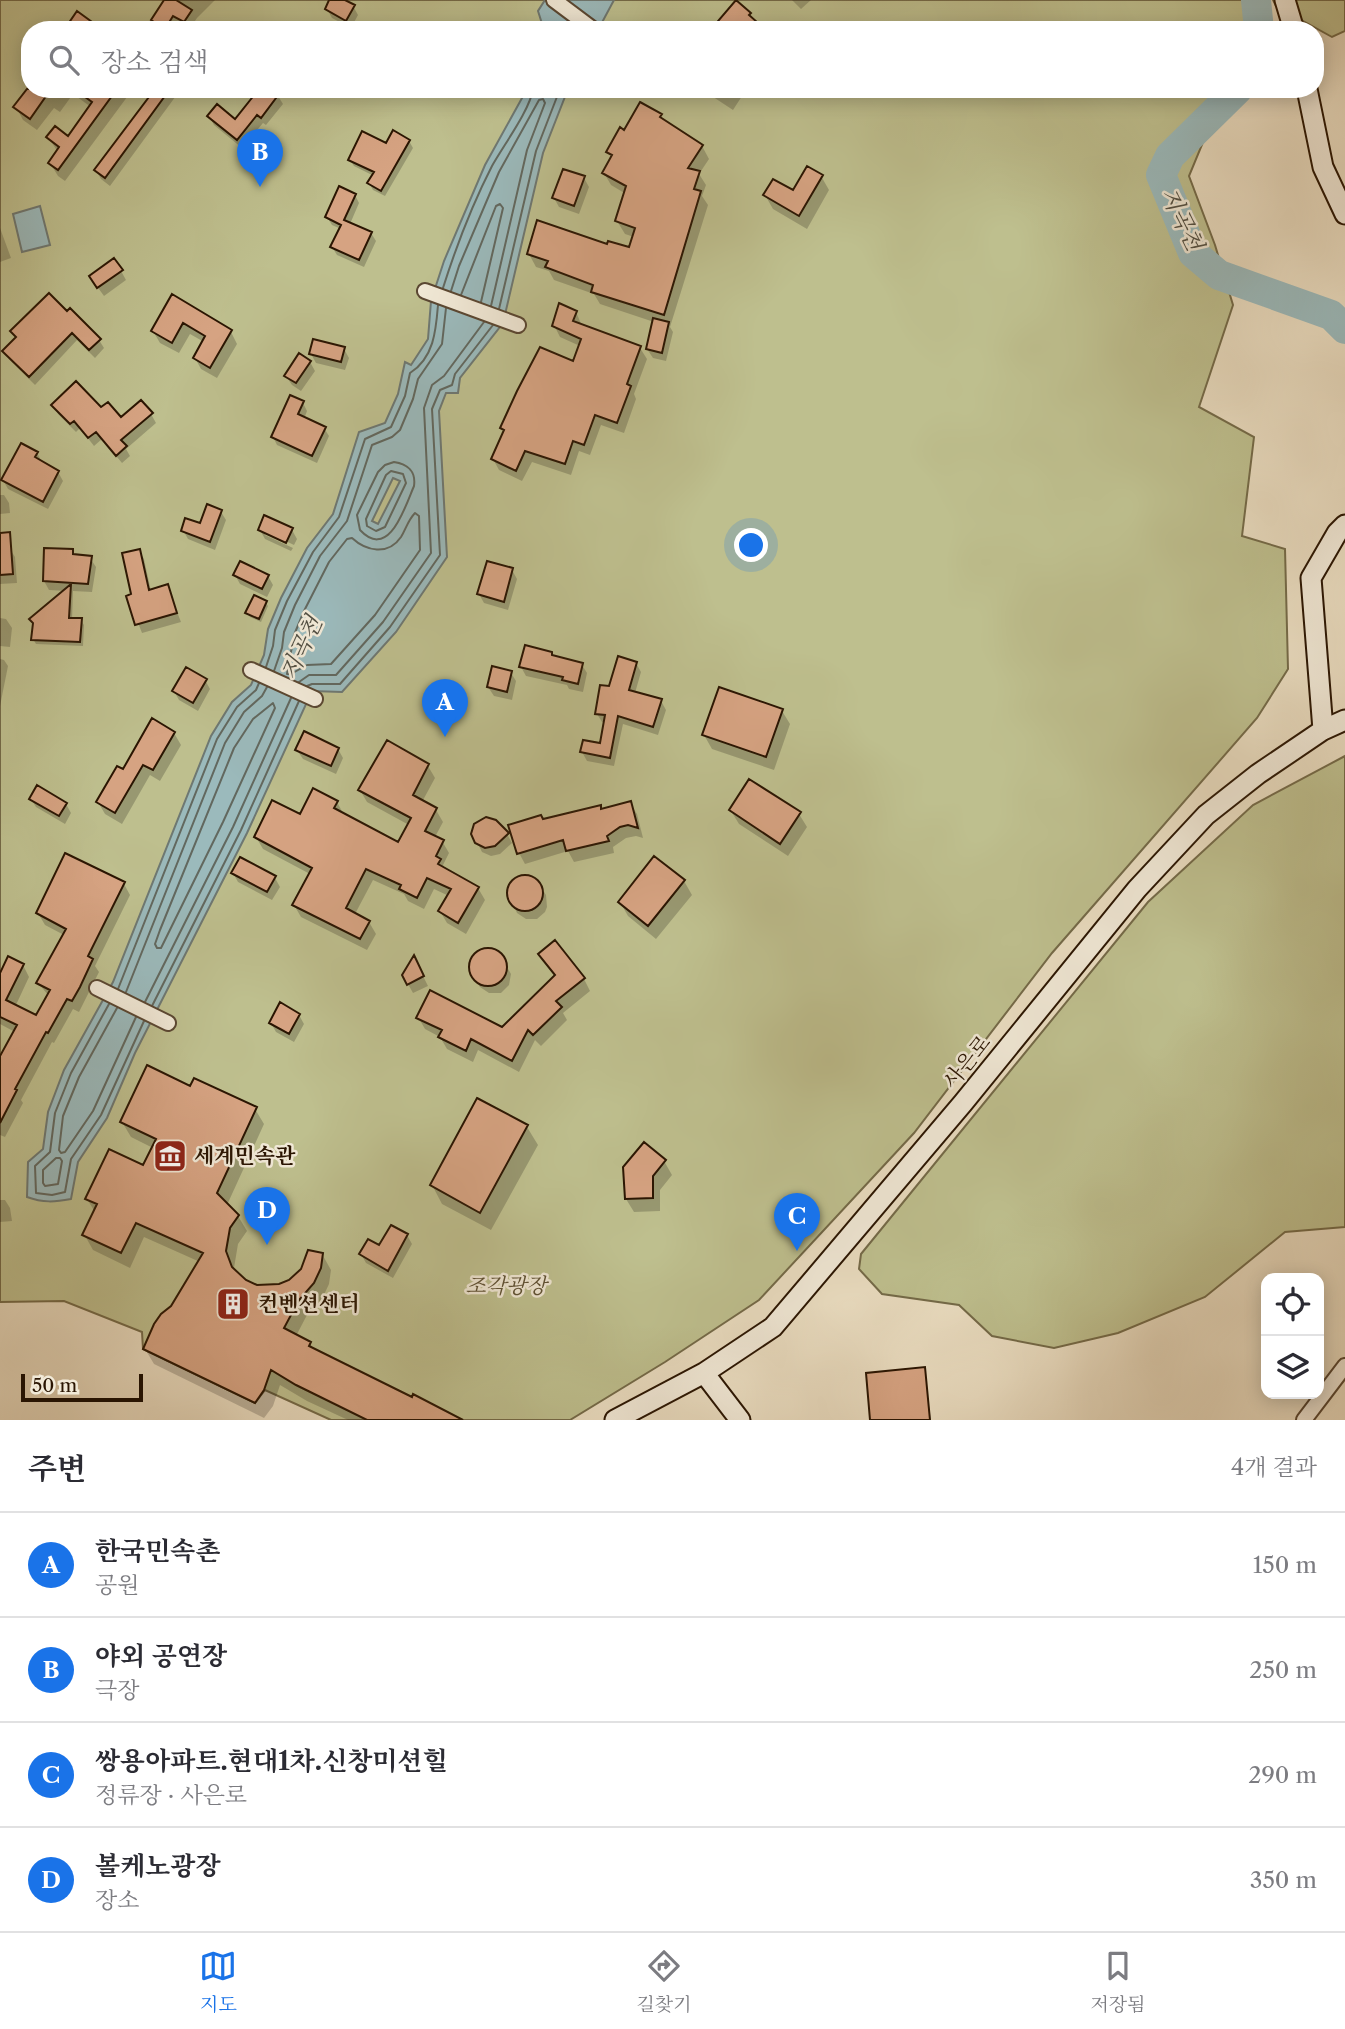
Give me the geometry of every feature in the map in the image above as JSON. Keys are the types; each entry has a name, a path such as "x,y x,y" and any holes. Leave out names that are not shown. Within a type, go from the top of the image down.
{"main road":[{"path":"1285,0 1291,21"},
{"path":"1309,98 1323,166 1345,215"},
{"path":"1323,730 1311,578 1337,533 1345,525"},
{"name":"사은로","path":"615,1420 704,1373 773,1327 964,1103 1137,889 1206,815 1258,774 1323,730 1345,720"},
{"path":"704,1373 740,1420"}],"street":[{"path":"554,0 582,21"},
{"path":"425,291 518,325"},
{"path":"251,670 315,699"},
{"path":"97,988 168,1023"},
{"path":"1304,1420 1345,1366"}],"green space":[{"name":"조각광장","path":"0,0 1253,0 1257,6 1251,21 21,21 21,98 1221,98 1189,176 1215,245 1233,305 1199,407 1254,437 1242,536 1285,549 1288,669 1257,718 1052,953 914,1133 759,1300 570,1420 331,1420 265,1390 255,1403 143,1349 142,1332 64,1301 0,1302"},
{"path":"1273,0 1345,0 1345,31 1332,37 1324,33 1324,21 1303,21 1276,6"},
{"path":"1345,756 1345,1227 1285,1232 1205,1297 1118,1333 1054,1348 992,1336 959,1305 882,1294 859,1269 861,1254 1148,902 1253,805"}],"water":[{"path":"545,0 614,0 603,21 541,21 538,11"},
{"path":"522,98 564,98 543,153 503,323 460,378 458,393 446,393 439,411 447,557 396,632 342,692 312,691 247,833 135,1053 107,1118 78,1162 71,1199 49,1201 27,1197 28,1162 43,1149 48,1112 64,1070 113,982 211,736 232,702 251,685 264,655 268,629 281,598 307,548 333,514 359,432 385,423 398,394 405,362 411,365 428,339 431,301 444,261 485,165","holes":["393,478 400,481 378,524 372,521"]},
{"path":"40,206 50,245 22,252 13,214"}],"building":[{"path":"164,0 176,0 192,10 185,21 173,16 170,21 151,20"},
{"path":"329,0 345,0 355,5 346,21 325,9"},
{"path":"736,0 756,21 718,21"},
{"path":"77,11 91,21 70,21"},
{"path":"21,97 45,98 30,119 13,107"},
{"path":"86,98 110,98 58,170 48,163 59,147 46,137 55,126 68,136 92,102"},
{"path":"148,98 163,98 105,178 94,170"},
{"path":"252,98 276,98 261,118 257,115 237,140 207,116 217,104 235,119"},
{"path":"640,102 662,114 660,117 703,145 688,168 700,171 694,189 701,191 664,315 591,292 593,285 545,267 548,261 527,254 537,220 607,244 608,241 629,247 635,228 615,221 626,186 602,173 612,155 606,152 620,127 624,130"},
{"path":"393,130 410,140 381,191 367,183 374,172 348,160 362,131 386,143"},
{"path":"807,166 823,175 799,216 763,195 773,179 793,190"},
{"path":"563,169 585,176 574,206 552,198"},
{"path":"339,186 356,194 344,220 372,232 359,260 330,247 341,225 325,217"},
{"path":"114,258 123,270 97,288 89,276"},
{"path":"49,293 67,311 70,308 101,339 89,350 72,333 29,377 2,351 16,337 10,331"},
{"path":"172,294 232,330 210,368 193,358 205,336 183,323 172,343 151,331"},
{"path":"559,303 577,311 573,321 641,346 627,384 631,386 617,423 595,415 584,445 573,441 565,464 525,451 516,471 491,459 504,430 500,428 517,391 540,347 573,361 581,339 552,326"},
{"path":"653,318 669,322 662,353 646,349"},
{"path":"313,339 345,347 341,362 309,354"},
{"path":"299,353 311,361 296,383 284,376"},
{"path":"76,381 101,407 108,402 121,417 141,400 153,413 121,440 127,446 116,456 96,432 88,438 74,421 70,424 51,405"},
{"path":"290,395 304,401 298,414 326,427 312,456 271,437"},
{"path":"21,443 38,452 35,457 59,471 43,502 1,480"},
{"path":"207,504 222,510 210,542 181,531 185,518 200,523"},
{"path":"264,515 293,528 286,543 258,530"},
{"path":"10,532 13,574 0,575 0,533"},
{"path":"44,548 73,549 73,554 92,556 88,584 43,581"},
{"path":"140,549 149,590 168,584 177,613 135,625 126,596 131,594 122,553"},
{"path":"240,561 269,575 262,589 233,575"},
{"path":"487,561 513,568 504,602 477,594"},
{"path":"71,584 69,618 82,618 80,642 31,640 33,623 29,619"},
{"path":"254,595 267,601 259,619 245,613"},
{"path":"525,645 583,663 578,684 562,680 563,677 519,667"},
{"path":"618,656 637,662 629,690 662,699 653,727 618,716 610,758 580,752 583,740 600,743 605,715 595,714 600,685 609,686"},
{"path":"492,666 512,671 507,692 487,687"},
{"path":"186,667 207,679 193,703 172,691"},
{"path":"719,687 783,709 766,757 702,735"},
{"path":"152,718 175,732 153,770 143,765 115,813 96,802 117,766 123,769"},
{"path":"304,731 339,748 331,766 295,750"},
{"path":"387,740 429,764 413,795 437,808 425,831 444,840 436,856 441,859 438,864 479,887 458,923 438,911 451,889 427,878 417,898 399,889 401,885 366,869 346,908 370,921 360,939 292,905 312,868 254,837 272,800 300,814 313,788 338,801 334,808 398,842 411,818 358,790"},
{"path":"749,779 801,812 780,844 729,810"},
{"path":"37,785 67,803 59,816 29,799"},
{"path":"631,801 638,828 628,825 620,827 607,836 609,841 566,851 563,840 517,854 508,825 541,815 543,819"},
{"path":"486,817 496,820 509,833 495,846 485,848 475,843 471,834 474,824"},
{"path":"65,853 125,882 88,956 93,959 80,987 72,1001 67,999 48,1033 46,1032 0,1123 0,1056 17,1025 0,1017 0,973 8,956 24,964 6,1000 36,1015 50,990 36,983 66,929 36,913"},
{"path":"654,856 685,880 648,926 618,902"},
{"path":"240,857 276,876 267,892 231,873"},
{"path":"525,875 538,880 543,893 538,906 525,911 512,906 507,893 512,880"},
{"path":"555,940 585,978 556,1001 562,1007 533,1035 528,1030 512,1061 471,1039 466,1051 438,1037 442,1030 416,1018 430,990 502,1027 555,975 538,954"},
{"path":"488,948 501,954 507,967 501,980 488,986 475,980 469,967 475,954"},
{"path":"414,955 424,976 407,985 402,975"},
{"path":"280,1002 300,1014 289,1034 269,1023"},
{"path":"147,1065 190,1086 194,1078 257,1107 217,1193 239,1215 230,1228 226,1251 232,1267 246,1280 257,1285 279,1284 289,1280 301,1269 308,1250 323,1253 321,1268 314,1283 299,1300 284,1328 311,1342 309,1346 463,1420 367,1420 271,1370 264,1390 255,1403 143,1349 154,1324 171,1306 203,1253 136,1223 121,1253 82,1235 97,1204 85,1199 109,1149 143,1165 156,1139 120,1122"},
{"path":"477,1098 528,1125 480,1213 430,1185"},
{"path":"644,1142 666,1160 653,1176 653,1198 625,1199 623,1167"},
{"path":"391,1225 408,1234 388,1271 359,1254 368,1239 379,1245"},
{"path":"925,1367 930,1420 870,1420 866,1373"}],"waterway":[{"name":"지곡천","path":"1256,0 1258,21"},
{"name":"지곡천","path":"1229,98 1170,156 1161,175 1193,253 1219,275 1331,315 1345,329"}],"place":[{"name":"야외 공연장","path":"260,187"},
{"name":"한국민속촌","path":"445,737"},
{"name":"세계민속관","path":"170,1156"},
{"name":"볼케노광장","path":"267,1245"},
{"name":"쌍용아파트.현대1차.신창미션힐","path":"797,1251"},
{"name":"컨벤션센터","path":"233,1304"}]}
